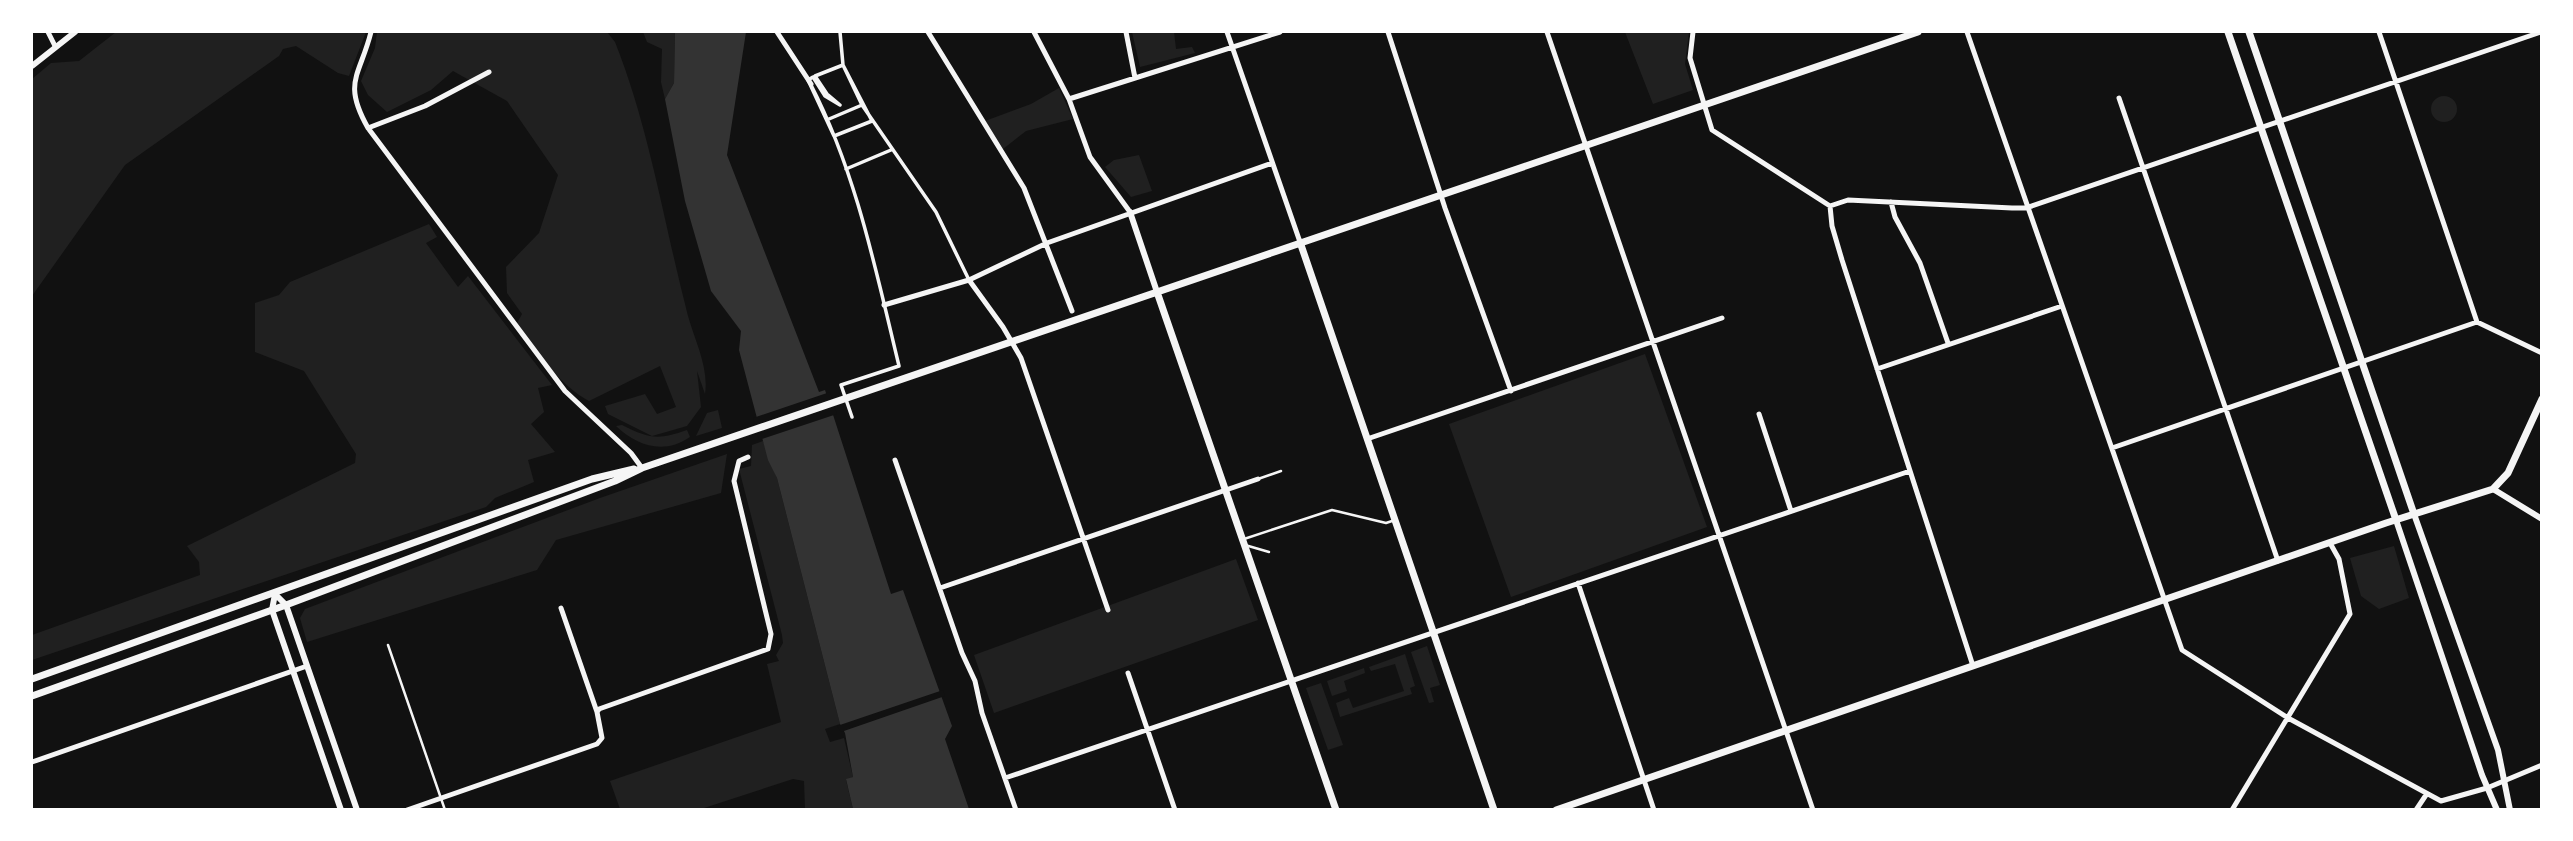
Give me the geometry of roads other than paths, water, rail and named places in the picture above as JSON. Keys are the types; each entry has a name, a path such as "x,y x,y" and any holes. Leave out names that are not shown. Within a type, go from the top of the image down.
{"main road":[{"path":"32,696 286,606 615,481 642,468 1918,32"},
{"path":"2228,32 2396,520"},
{"path":"2249,32 2360,363 2414,514"},
{"path":"1300,242 1494,810"},
{"path":"1157,292 1336,810"},
{"path":"1556,810 2396,520 2493,489 2508,473 2542,399"},
{"path":"32,679 612,472 642,468"}],"street":[{"path":"48,32 55,46"},
{"path":"32,66 75,32"},
{"path":"371,32 354,85 357,108 368,128 565,391 631,453 642,468"},
{"path":"777,32 808,80 828,119 846,169 899,366 842,385 852,417"},
{"path":"840,32 844,65 862,105 936,212 969,279 1013,343 1108,610"},
{"path":"928,32 1024,188 1072,311"},
{"path":"1034,32 1069,99 1090,157 1130,212 1157,292"},
{"path":"1126,32 1135,78"},
{"path":"1227,32 1300,242"},
{"path":"1069,99 1280,32"},
{"path":"1388,32 1511,391"},
{"path":"1547,32 1813,810"},
{"path":"1693,32 1690,58 1712,130 1830,206"},
{"path":"1967,32 2026,208 2182,650 2288,718 2441,801 2450,801 2487,788 2542,765"},
{"path":"2379,32 2477,322"},
{"path":"1830,206 1848,200 2026,208 2541,32"},
{"path":"808,80 813,77 825,96 840,105 827,94 815,76 844,65"},
{"path":"368,128 425,106 489,72"},
{"path":"2119,98 2278,561"},
{"path":"828,119 862,105"},
{"path":"834,136 872,121"},
{"path":"846,169 891,150"},
{"path":"884,304 969,279 1047,243 1272,163"},
{"path":"1891,202 1895,217 1920,263 1948,343"},
{"path":"1830,206 1832,226 1973,667"},
{"path":"1877,369 2062,306"},
{"path":"1367,439 1722,318"},
{"path":"2112,448 2477,322 2542,353"},
{"path":"1759,414 1791,511"},
{"path":"597,712 768,649 771,634 734,481 739,461 748,457"},
{"path":"895,460 962,653 975,681 1016,810"},
{"path":"1005,778 1910,471"},
{"path":"940,588 1258,479"},
{"path":"2493,489 2542,519"},
{"path":"2414,514 2498,750 2511,810"},
{"path":"2396,520 2487,788 2497,810"},
{"path":"2232,810 2350,614 2339,559 2330,543"},
{"path":"1577,583 1654,810"},
{"path":"275,594 286,606 357,810"},
{"path":"275,594 272,610 341,810"},
{"path":"407,810 597,744 603,738 597,712 561,608"},
{"path":"32,762 307,666"},
{"path":"1128,673 1175,810"},
{"path":"2416,810 2426,795"}],"lane":[{"path":"1258,479 1281,471"},
{"path":"1244,542 1332,510 1386,523 1395,520"},
{"path":"1244,542 1269,552"},
{"path":"388,645 445,810"}]}
